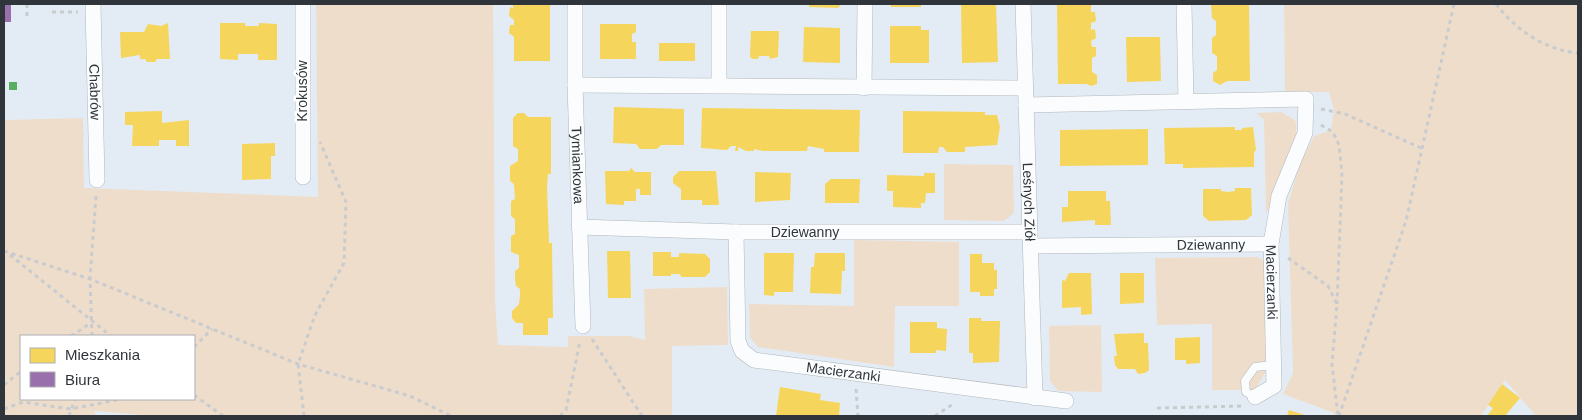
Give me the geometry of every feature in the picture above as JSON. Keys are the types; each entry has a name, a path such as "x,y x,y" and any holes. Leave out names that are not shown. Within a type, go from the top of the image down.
{"street":[{"name":"Krokusów","path":"303,4 303,177"},
{"name":"Tymiankowa","path":"575,4 575,85 583,326"},
{"path":"719,4 719,85"},
{"path":"864,88 865,4"},
{"name":"Leśnych Ziół","path":"1023,4 1035,398"},
{"path":"1184,4 1186,101"},
{"name":"Chabrów","path":"94,8 97,180"},
{"path":"575,85 1026,88"},
{"path":"1026,105 1186,101 1306,107"},
{"name":"Macierzanki","path":"1255,397 1274,386 1271,245 1279,196 1304,133 1306,107"},
{"name":"Dziewanny","path":"579,227 1271,245"},
{"name":"Macierzanki","path":"736,232 738,341 742,351 754,360 1066,401"}],"lane":[{"path":"1255,397 1246,392 1245,381 1255,367 1273,365"}],"path":[{"path":"27,4 27,16"},
{"path":"1338,416 1406,221 1454,4"},
{"path":"1496,4 1526,34 1565,52 1578,53"},
{"path":"52,12 94,8"},
{"path":"1306,107 1345,114 1421,148"},
{"path":"1306,107 1333,132 1340,145 1342,174 1337,304 1332,364 1338,416"},
{"path":"302,114 317,135 346,202 344,263 315,315 298,364 304,416"},
{"path":"92,335 90,279 97,180"},
{"path":"1271,245 1328,286 1337,304"},
{"path":"6,252 90,279 298,364 410,396 451,416"},
{"path":"6,252 91,323 109,335"},
{"path":"73,335 91,323"},
{"path":"560,416 566,410 583,326"},
{"path":"583,326 642,416"},
{"path":"195,345 212,329"},
{"path":"4,385 20,372"},
{"path":"855,374 858,416"},
{"path":"195,396 223,416"},
{"path":"1157,408 1252,406 1255,397"},
{"path":"69,416 74,400"},
{"path":"4,409 23,402 70,409 117,400"}],"shaded area":[{"path":"316,4 493,4 495,301 498,345 568,347 568,336 629,336 645,340 644,289 727,287 728,345 672,346 672,416 155,416 95,411 95,416 4,416 4,120 83,118 84,188 318,197"},
{"path":"1284,4 1578,4 1578,416 1536,416 1505,380 1481,416 1333,416 1334,413 1283,394 1293,373 1288,203 1300,164 1314,136 1331,130 1334,110 1329,92 1285,92"},
{"path":"1281,112 1295,120 1295,141 1287,167 1266,213 1264,120 1256,113"},
{"path":"944,164 1013,165 1014,213 1004,221 944,220"},
{"path":"854,240 959,242 959,306 895,306 894,367 758,347 750,337 749,304 854,306"},
{"path":"1258,257 1268,264 1268,368 1255,390 1212,390 1212,324 1157,325 1155,258"},
{"path":"1101,325 1102,392 1058,391 1050,381 1049,326"}],"building: Mieszkania":[{"path":"513,4 550,4 550,61 514,61 514,37 509,33 510,25 514,25 514,20 509,16 510,7 513,8"},
{"path":"809,4 840,4 840,6 838,8 809,7"},
{"path":"891,4 921,4 921,7 891,7"},
{"path":"961,4 996,4 998,62 962,63"},
{"path":"1057,4 1094,4 1091,6 1091,12 1095,12 1096,21 1091,23 1091,30 1095,29 1096,38 1091,41 1092,47 1096,47 1096,56 1092,58 1092,72 1097,75 1097,84 1091,86 1087,84 1058,84"},
{"path":"1211,4 1249,4 1250,81 1227,81 1220,85 1213,81 1213,73 1217,70 1217,56 1212,53 1212,38 1216,35 1216,21 1212,18"},
{"path":"168,23 170,59 157,59 155,62 147,62 145,59 140,59 140,55 121,58 120,32 144,32 148,24 161,26"},
{"path":"220,23 245,23 245,26 259,26 259,23 277,24 277,60 258,60 258,54 238,54 238,60 220,59"},
{"path":"600,24 636,24 636,32 632,34 632,42 636,42 636,59 600,59"},
{"path":"890,26 921,26 921,30 929,30 929,63 890,63"},
{"path":"804,27 840,28 840,63 803,62"},
{"path":"751,31 779,31 778,57 770,59 769,56 759,56 758,59 753,59 750,57"},
{"path":"1126,37 1160,37 1161,81 1127,82"},
{"path":"659,43 695,43 695,61 659,61"},
{"path":"614,107 684,109 684,145 661,145 657,149 640,149 636,144 613,143"},
{"path":"702,108 860,110 859,152 824,152 824,149 808,146 807,151 763,151 754,149 754,151 746,151 738,147 738,151 735,151 736,146 731,146 727,150 701,148"},
{"path":"162,111 162,123 189,120 189,146 176,146 176,140 159,140 159,146 132,146 133,125 125,125 125,112"},
{"path":"903,111 985,112 985,115 997,115 1000,127 997,145 965,147 965,152 947,152 943,147 939,147 938,153 903,153"},
{"path":"518,113 524,113 528,117 551,117 551,174 548,174 547,187 549,243 552,243 553,318 548,318 548,335 523,335 523,323 516,323 512,318 512,311 519,304 520,296 520,289 516,286 515,279 515,271 519,268 519,255 511,252 511,236 515,234 515,219 511,216 511,201 515,199 514,184 510,181 510,166 518,161 518,149 513,146 513,118"},
{"path":"1235,127 1235,130 1242,130 1242,128 1253,127 1256,150 1254,152 1254,167 1183,168 1183,164 1165,164 1164,128"},
{"path":"1148,129 1148,165 1060,166 1060,130"},
{"path":"275,143 275,156 271,156 271,179 242,180 242,144"},
{"path":"631,168 635,172 651,172 651,195 640,195 640,189 636,189 636,201 624,201 624,205 606,204 605,171 629,171"},
{"path":"679,171 716,171 719,205 702,205 702,200 681,200 681,189 673,183 673,177"},
{"path":"755,172 791,173 790,200 755,202"},
{"path":"924,173 935,173 935,193 926,193 925,203 921,203 921,208 893,207 893,191 887,191 887,175 924,176"},
{"path":"831,179 860,179 859,203 825,203 825,184"},
{"path":"1235,188 1251,188 1252,215 1246,220 1209,221 1203,216 1203,189 1221,189 1221,191 1228,192 1235,191"},
{"path":"1068,191 1106,191 1106,201 1110,201 1111,225 1095,225 1095,220 1062,222 1062,207 1068,207"},
{"path":"607,251 630,251 631,298 608,298"},
{"path":"653,252 671,252 671,257 679,257 679,253 705,254 710,259 710,272 705,277 682,277 679,274 653,276"},
{"path":"764,253 794,253 793,292 774,292 774,296 764,295"},
{"path":"815,253 845,253 845,271 842,271 841,294 810,293 811,267 814,267"},
{"path":"970,254 982,254 982,263 994,263 994,270 997,270 997,289 994,289 994,296 980,296 980,292 970,292"},
{"path":"1069,273 1091,273 1092,314 1081,315 1081,307 1062,308 1062,280 1065,281"},
{"path":"1120,273 1144,273 1144,303 1120,304"},
{"path":"969,318 981,318 981,321 1000,321 999,362 973,363 973,353 969,353"},
{"path":"910,322 937,322 937,328 947,329 946,351 936,350 936,353 910,353"},
{"path":"1144,333 1144,343 1148,343 1149,370 1138,374 1135,369 1118,369 1115,365 1114,356 1117,356 1114,334"},
{"path":"1200,337 1200,363 1186,364 1186,360 1175,360 1175,338"},
{"path":"1502,384 1520,398 1505,416 1487,416 1493,408 1488,405"},
{"path":"780,387 821,394 820,400 840,403 839,416 776,416"},
{"path":"1289,410 1308,416 1287,416"}],"building: Biura":[{"path":"4,4 11,4 11,22 4,22"}],"building: Publiczne":[{"path":"9,82 17,82 17,90 9,90"}]}
